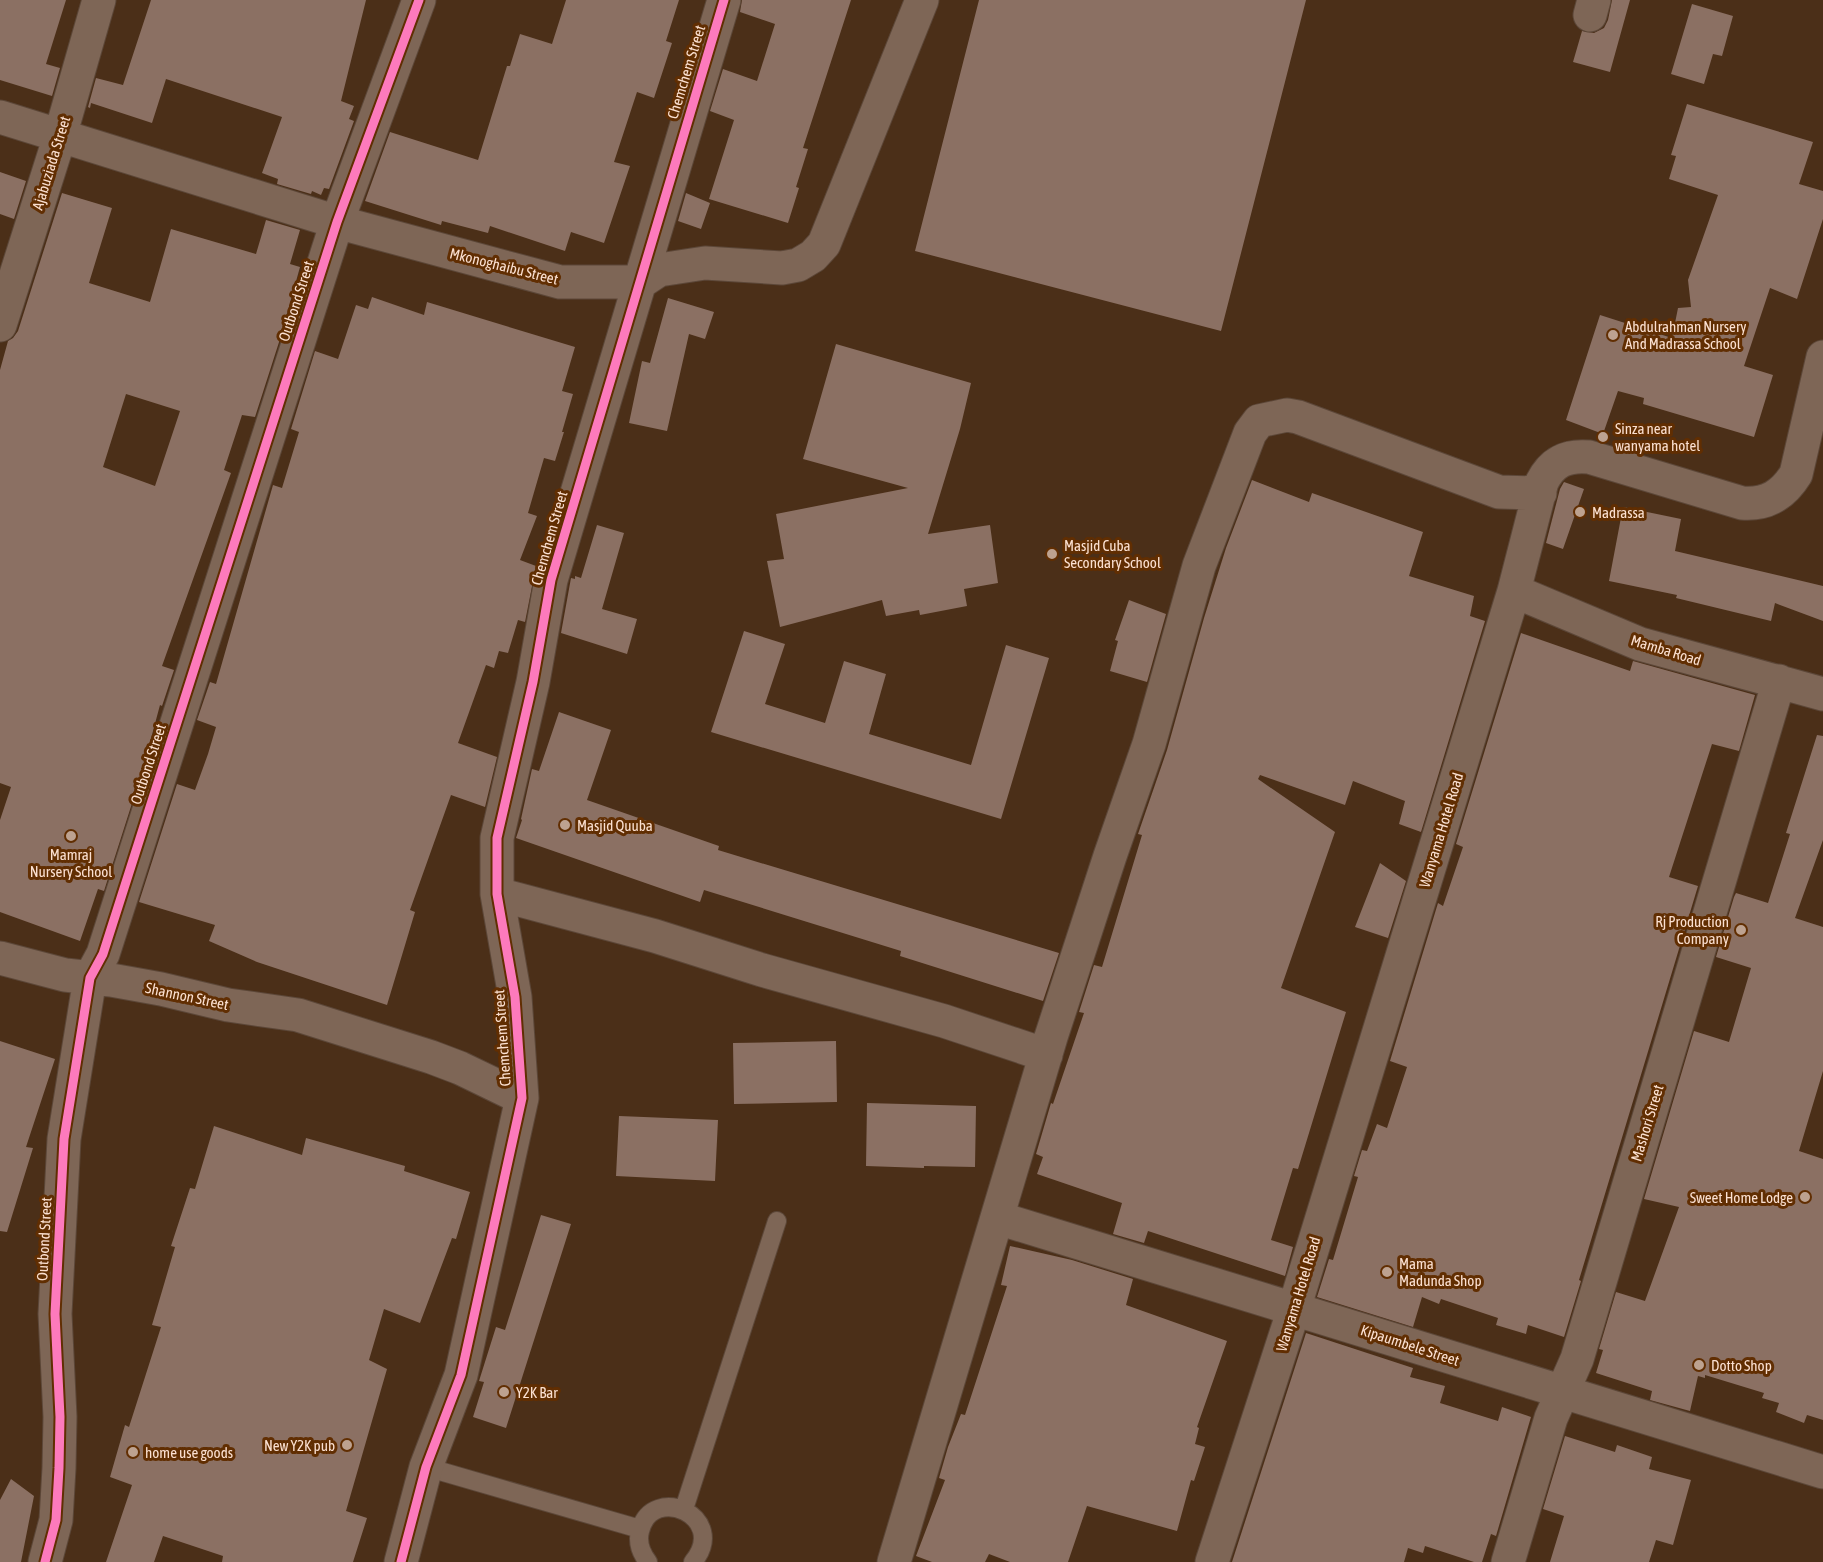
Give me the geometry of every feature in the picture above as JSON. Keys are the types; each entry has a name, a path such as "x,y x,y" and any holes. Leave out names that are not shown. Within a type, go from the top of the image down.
{"street":[{"name":"Ajabuziada Street","path":"0,325 60,135 99,0"},
{"name":"Outbond Street","path":"45,1562 56,1520 59,1468 60,1417 56,1314 64,1139 90,978 107,942 337,222 419,0"},
{"name":"Chemchem Street","path":"401,1562 426,1467 461,1375 522,1098 516,997 497,894 497,838 533,682 551,580 724,0"},
{"name":"Mkonoghaibu Street","path":"0,117 337,222 560,282 641,282 659,270 705,263 782,268 798,265 813,256 824,244 922,0"},
{"name":"Wanyama Hotel Road","path":"1212,1562 1294,1308 1514,591 1542,482 1547,472 1556,463 1566,458 1589,457 1742,503 1755,504 1768,501 1780,495 1796,474 1823,357"},
{"path":"894,1562 1046,1055 1110,856 1149,744 1198,566 1250,434 1259,421 1287,415 1298,417 1499,492 1540,493"},
{"name":"Mamba Road","path":"1514,591 1640,644 1823,694"},
{"name":"Mashori Street","path":"1508,1562 1551,1418 1577,1359 1779,681"},
{"path":"497,894 655,936 762,970 944,1021 1046,1055"},
{"name":"Shannon Street","path":"0,958 65,975 161,989 228,1005 298,1015 460,1068 522,1098"},
{"name":"Kipaumbele Street","path":"998,1218 1294,1308 1563,1394 1823,1472"}],"lane":[{"path":"684,1509 777,1221"},
{"path":"426,1467 640,1529"},
{"path":"648,1562 641,1551 640,1529 647,1517 671,1506 684,1509 695,1517 702,1529 704,1542 699,1555 693,1562"}],"building":[{"path":"0,0 66,0 46,64 60,68 52,96 0,80"},
{"path":"151,0 366,0 341,101 354,106 349,119 354,121 329,189 324,188 321,195 312,191 311,194 277,184 278,179 262,173 282,117 166,79 152,123 91,103 90,108 88,107 96,78 123,85"},
{"path":"566,0 679,0 666,41 672,43 654,98 637,92 614,162 630,166 604,243 571,232 565,251 490,226 488,233 442,221 441,225 365,201 390,132 478,160 507,66 510,66 520,34 552,44"},
{"path":"742,0 851,0 803,148 808,149 788,223 709,199 734,120 710,111 723,69 757,81 775,24 740,12"},
{"path":"979,0 1306,0 1221,331 915,251"},
{"path":"1612,0 1630,0 1610,72 1573,62 1582,31 1594,33 1604,28"},
{"path":"1692,4 1733,16 1722,56 1713,54 1704,84 1671,74"},
{"path":"1687,104 1813,142 1799,184 1823,191 1823,219 1797,299 1770,288 1744,366 1773,375 1754,437 1643,404 1644,398 1618,391 1603,434 1566,420 1600,315 1672,338 1678,308 1691,307 1688,280 1718,195 1669,179 1676,156 1671,155"},
{"path":"0,172 26,181 14,219 0,214"},
{"path":"62,193 112,208 89,283 150,302 171,229 256,254 266,220 300,230 290,264 300,267 280,339 255,417 242,415 224,470 231,473 162,666 174,670 162,706 160,705 142,772 104,891 98,889 80,941 0,912 0,820 11,787 0,783 0,370 8,341 18,331","holes":["126,394 180,411 155,486 103,467"]},
{"path":"686,193 710,203 701,229 678,221"},
{"path":"372,297 424,315 427,302 575,347 562,391 573,394 562,432 564,432 555,461 544,458 528,513 537,516 520,560 536,566 525,622 518,620 508,653 499,651 494,668 486,665 458,743 497,757 485,807 451,795 410,910 415,912 387,1005 257,962 209,941 215,925 139,902 177,784 195,790 208,754 216,727 197,720 210,682 216,684 273,485 282,488 299,432 291,429 315,351 338,359 356,305 368,309"},
{"path":"668,298 714,312 705,339 689,334 667,431 629,423 642,361 650,363"},
{"path":"836,344 971,383 960,429 928,534 990,525 998,583 964,589 967,606 920,615 919,610 886,616 882,600 780,627 767,561 784,559 776,514 908,488 803,459"},
{"path":"1252,480 1309,502 1312,493 1423,532 1409,576 1474,596 1470,616 1485,621 1421,832 1399,824 1405,801 1353,781 1345,805 1260,775 1258,779 1335,832 1281,988 1346,1012 1298,1169 1293,1168 1271,1240 1293,1247 1285,1276 1148,1231 1144,1243 1113,1234 1122,1203 1037,1174 1043,1157 1036,1154 1051,1103 1053,1104 1084,1013 1079,1012 1094,965 1102,967 1142,835 1138,834 1167,750 1204,618 1226,548"},
{"path":"1564,482 1584,489 1563,549 1546,543 1560,489"},
{"path":"1623,507 1681,519 1675,551 1823,586 1823,621 1775,603 1771,621 1676,598 1677,595 1609,581"},
{"path":"597,525 624,533 602,609 637,619 627,654 561,633 571,578 575,579 575,576 581,578"},
{"path":"1129,600 1166,614 1147,682 1110,671 1118,641 1115,640"},
{"path":"744,631 785,644 765,704 825,723 844,661 886,674 869,734 971,765 1006,645 1049,658 1001,819 711,732"},
{"path":"1521,633 1630,671 1633,661 1755,695 1739,751 1712,744 1669,877 1698,886 1579,1280 1581,1281 1564,1337 1528,1325 1526,1334 1496,1325 1498,1318 1441,1299 1439,1304 1422,1297 1413,1327 1317,1297 1329,1259 1333,1260 1358,1177 1354,1176 1362,1150 1367,1151 1377,1124 1387,1128 1407,1067 1390,1061 1438,903 1443,906 1463,847 1456,844"},
{"path":"559,712 611,730 587,800 719,846 718,850 1059,953 1043,1001 900,956 901,951 704,890 700,902 516,838 532,769 539,771"},
{"path":"1817,735 1823,736 1823,840 1795,918 1823,927 1823,1071 1799,1151 1823,1159 1823,1420 1807,1415 1804,1423 1776,1412 1779,1403 1762,1398 1764,1393 1705,1375 1705,1378 1698,1376 1690,1411 1650,1400 1652,1391 1596,1373 1603,1350 1599,1349 1616,1292 1645,1301 1679,1207 1644,1199 1694,1031 1729,1042 1751,968 1716,957 1734,897 1736,893 1768,903 1790,834 1786,833"},
{"path":"1380,863 1406,881 1388,938 1355,927"},
{"path":"0,1041 55,1059 26,1147 33,1148 7,1232 0,1231"},
{"path":"836,1041 837,1102 734,1104 733,1043"},
{"path":"867,1103 976,1106 975,1167 866,1166"},
{"path":"619,1116 718,1120 715,1181 616,1176"},
{"path":"214,1126 302,1155 306,1138 405,1166 404,1171 470,1192 456,1239 452,1238 420,1323 384,1309 369,1360 387,1369 346,1511 367,1518 353,1562 222,1562 223,1556 163,1536 154,1562 106,1562 132,1485 110,1477 125,1425 129,1427 161,1327 152,1325 175,1247 171,1246 190,1188 195,1189"},
{"path":"541,1215 571,1224 506,1428 473,1417 484,1382 479,1381 496,1327 505,1330"},
{"path":"1010,1246 1072,1260 1133,1279 1126,1305 1227,1341 1197,1427 1199,1428 1195,1444 1205,1447 1194,1481 1191,1480 1177,1531 1087,1506 1068,1562 1010,1562 989,1554 985,1562 932,1562 916,1556 945,1480 939,1478 948,1447 961,1414 965,1415 1007,1286 1001,1285"},
{"path":"1306,1333 1413,1368 1410,1377 1445,1386 1440,1403 1498,1421 1502,1407 1531,1417 1496,1536 1491,1534 1482,1562 1474,1562 1425,1546 1423,1553 1408,1548 1404,1562 1232,1562"},
{"path":"1565,1436 1615,1452 1617,1445 1652,1457 1649,1469 1691,1480 1673,1545 1656,1540 1649,1562 1550,1562 1564,1516 1543,1509"},
{"path":"11,1479 34,1496 21,1562 0,1562 0,1500"}],"cycle path":[{"path":"45,1562 56,1520 59,1468 60,1417 55,1314 64,1139 90,978 103,954 337,222 419,0"},
{"path":"401,1562 426,1467 461,1375 522,1098 515,997 497,894 497,838 533,682 551,580 724,0"}],"place":[{"name":"Abdulrahman Nursery And Madrassa School","path":"1613,335"},
{"name":"Sinza near wanyama hotel","path":"1603,437"},
{"name":"Madrassa","path":"1580,512"},
{"name":"Masjid Cuba Secondary School","path":"1052,554"},
{"name":"Masjid Quuba","path":"565,825"},
{"name":"Mamraj Nursery School","path":"71,836"},
{"name":"Rj Production Company","path":"1741,930"},
{"name":"Sweet Home Lodge","path":"1805,1197"},
{"name":"Mama Madunda Shop","path":"1387,1272"},
{"name":"Dotto Shop","path":"1699,1365"},
{"name":"Y2K Bar","path":"504,1392"},
{"name":"New Y2K pub","path":"347,1445"},
{"name":"home use goods","path":"133,1452"}]}
